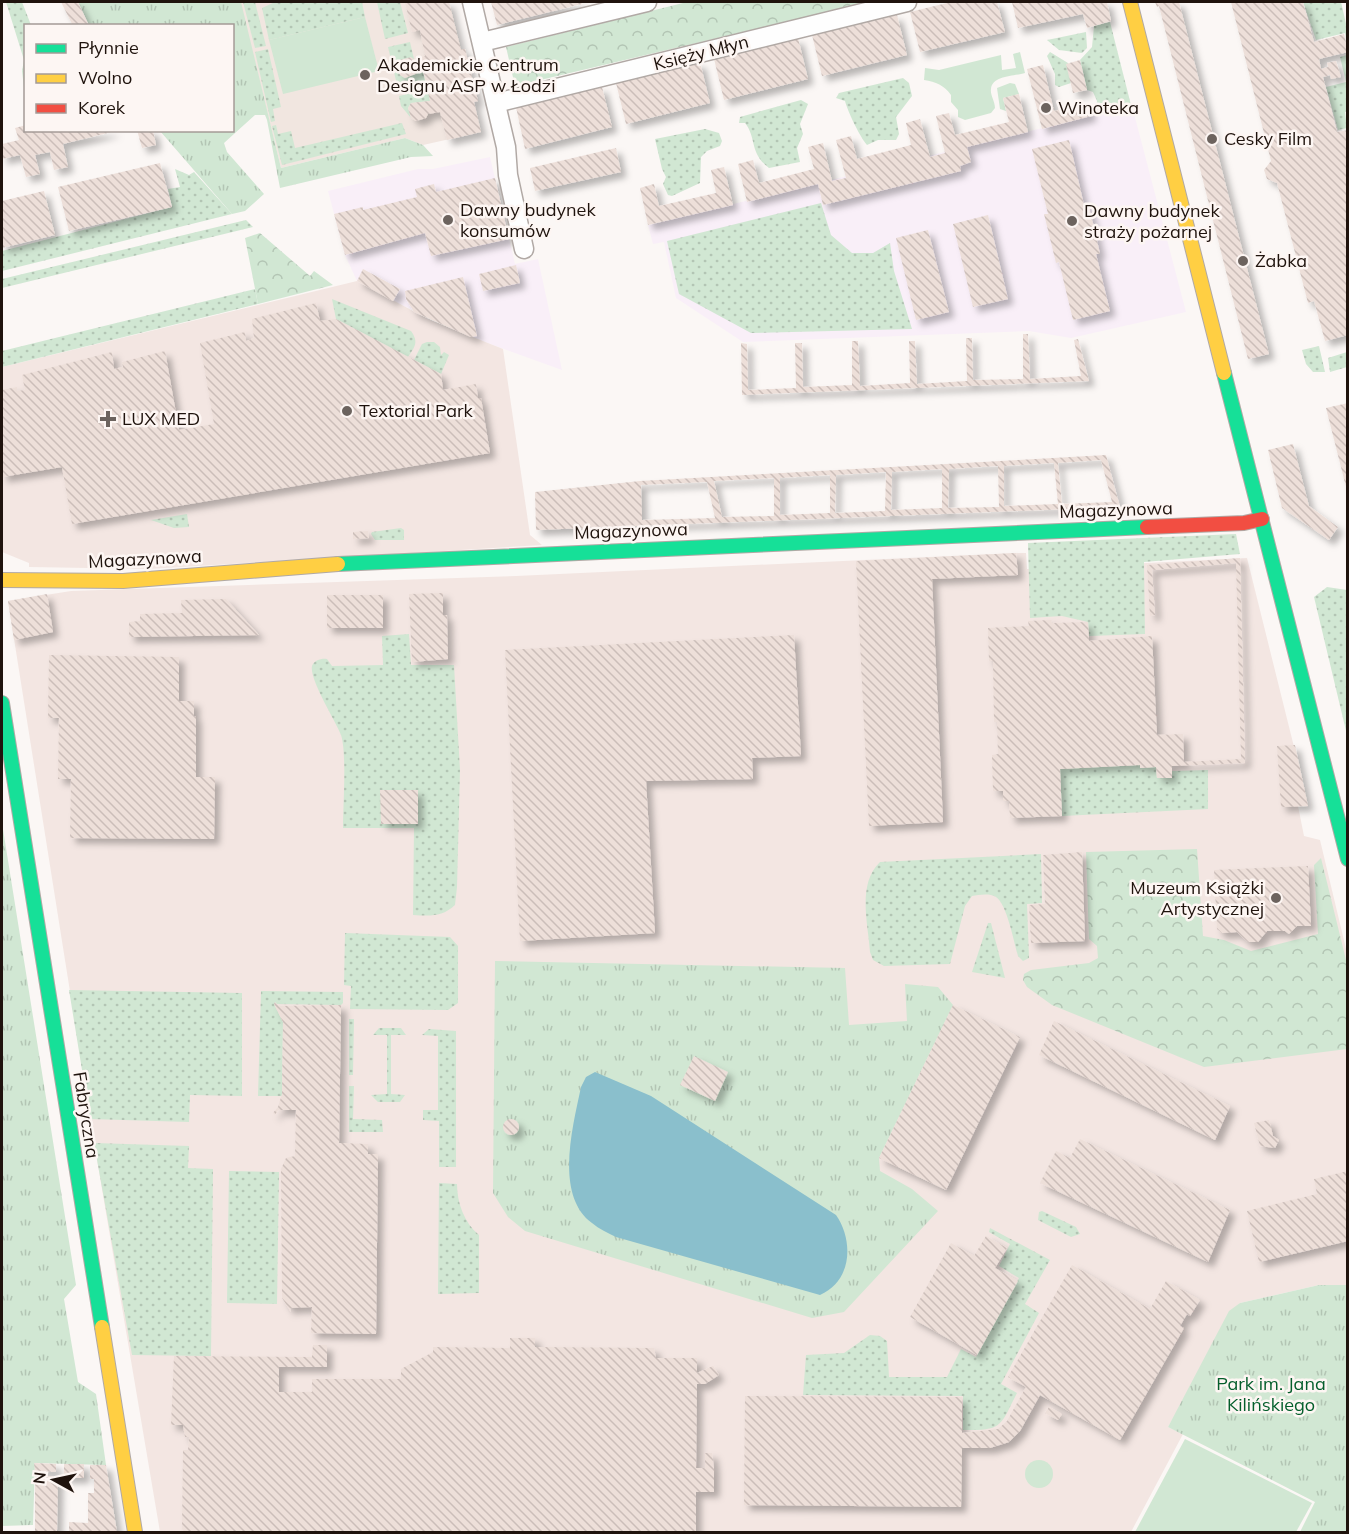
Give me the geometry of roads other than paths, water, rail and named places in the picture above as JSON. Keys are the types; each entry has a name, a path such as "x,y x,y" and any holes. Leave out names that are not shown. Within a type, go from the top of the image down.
{"street":[{"path":"472,2 496,103 524,249"},
{"path":"482,42 647,2"},
{"name":"Księży Młyn","path":"496,103 907,2"},
{"path":"1130,2 1347,860"},
{"name":"Magazynowa","path":"2,580 123,581 280,567 1244,523 1262,519"},
{"name":"Fabryczna","path":"2,703 135,1533"}],"water":[{"path":"595,1072 651,1096 836,1215 846,1236 847,1248 847,1260 839,1280 831,1289 820,1295 616,1237 592,1223 580,1211 573,1195 569,1159 581,1087 586,1077"}],"place":[{"name":"Akademickie Centrum Designu ASP w Łodzi","path":"365,75"},
{"name":"Winoteka","path":"1046,108"},
{"name":"Cesky Film","path":"1212,139"},
{"name":"Dawny budynek konsumów","path":"448,220"},
{"name":"Dawny budynek straży pożarnej","path":"1072,221"},
{"name":"Żabka","path":"1243,261"},
{"name":"Textorial Park","path":"347,411"},
{"name":"LUX MED","path":"108,419"},
{"name":"Muzeum Książki Artystycznej","path":"1276,898"}],"park label":[{"name":"Park im. Jana Kilińskiego","path":"1271,1394"}]}
